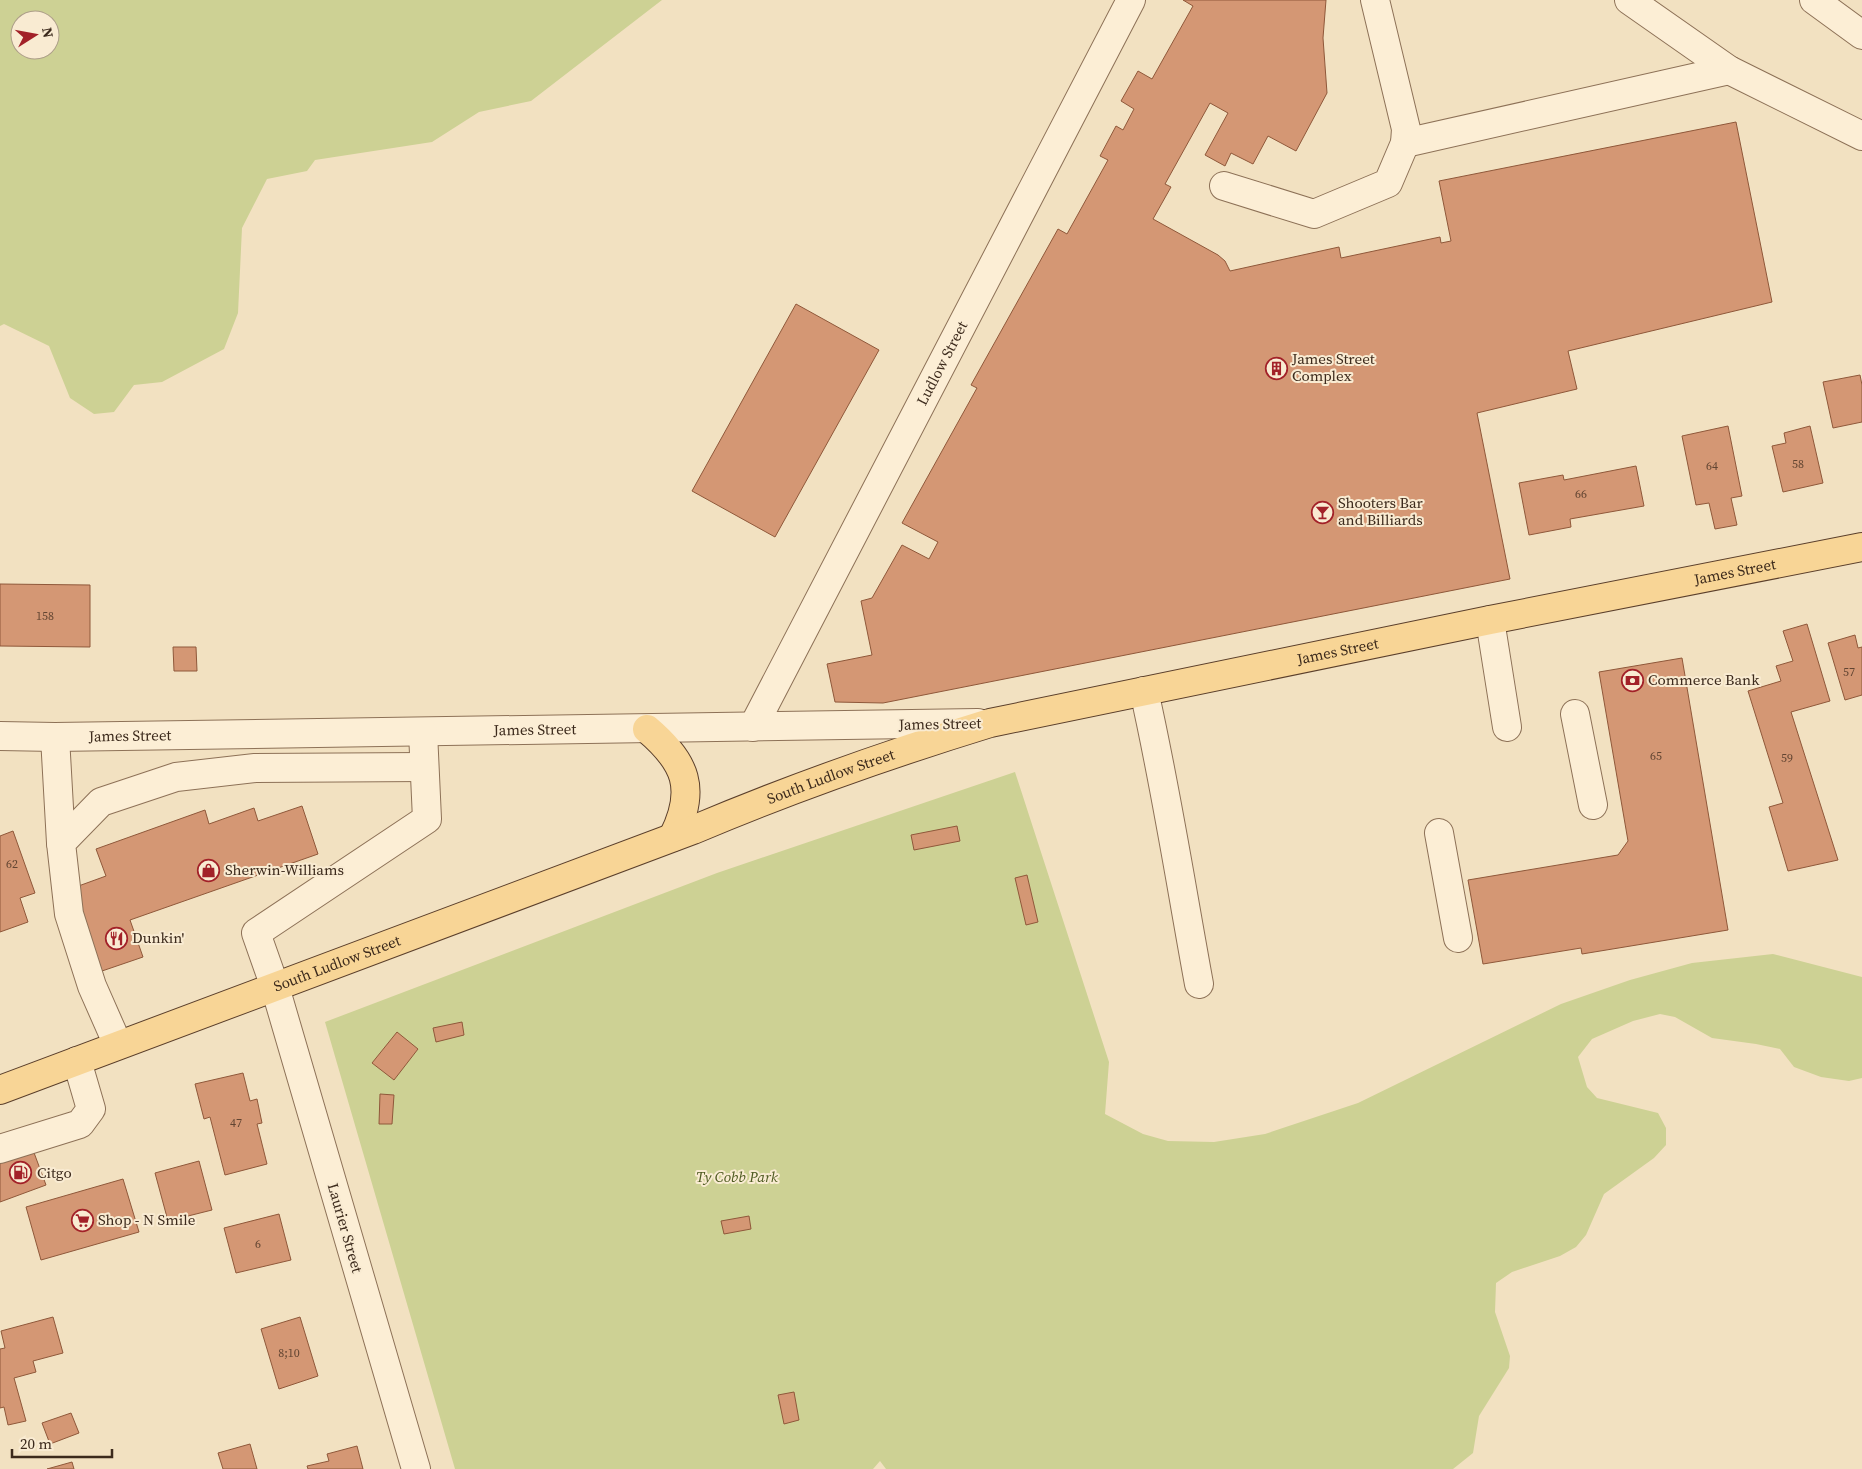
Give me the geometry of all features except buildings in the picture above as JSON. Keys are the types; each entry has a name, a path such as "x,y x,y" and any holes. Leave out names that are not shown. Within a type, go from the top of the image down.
{"main road":[{"name":"James Street","path":"990,723 1490,620 1862,547"},
{"name":"South Ludlow Street","path":"0,1090 673,837 772,797 990,723"},
{"path":"647,729 672,752 681,769 686,788 685,807 673,837"}],"street":[{"name":"Ludlow Street","path":"753,727 1131,0"},
{"path":"1224,186 1314,214 1388,183 1404,143 1406,129 1375,0"},
{"path":"1629,0 1729,70 1862,136"},
{"path":"1814,0 1862,35"},
{"path":"1404,143 1729,70"},
{"path":"1490,620 1507,727"},
{"path":"1144,691 1164,788 1199,984"},
{"path":"1575,714 1593,805"},
{"name":"James Street","path":"0,736 55,738 990,723"},
{"path":"61,843 101,802 176,777 255,768 424,767 422,732"},
{"path":"55,738 61,843 69,914 92,986 118,1045"},
{"name":"Laurier Street","path":"416,1469 275,987 256,933 427,820 424,767"},
{"path":"1439,832 1458,938"},
{"path":"0,1149 80,1124 91,1108 77,1061"}],"green space":[{"path":"0,0 662,0 531,101 479,112 432,142 315,160 307,171 267,179 242,228 238,313 224,349 162,382 134,385 114,412 94,414 70,398 49,346 4,324 0,326"},
{"name":"Ty Cobb Park","path":"1015,772 1109,1062 1105,1114 1143,1134 1168,1141 1214,1142 1265,1134 1358,1103 1561,1004 1630,980 1692,963 1773,954 1862,977 1862,1078 1849,1081 1821,1077 1794,1067 1780,1049 1712,1038 1675,1017 1660,1014 1633,1021 1592,1039 1578,1057 1587,1087 1597,1098 1658,1113 1666,1128 1666,1145 1654,1158 1604,1194 1586,1235 1576,1247 1560,1256 1512,1272 1496,1283 1495,1312 1510,1356 1509,1368 1479,1416 1473,1453 1453,1469 886,1469 880,1461 873,1469 455,1469 325,1022 717,873"}],"place":[{"name":"James Street Complex","path":"1276,368"},
{"name":"Shooters Bar and Billiards","path":"1322,512"},
{"name":"Commerce Bank","path":"1632,680"},
{"name":"Sherwin-Williams","path":"209,870"},
{"name":"Dunkin'","path":"116,938"},
{"name":"Citgo","path":"21,1173"},
{"name":"Shop - N Smile","path":"82,1220"}]}
